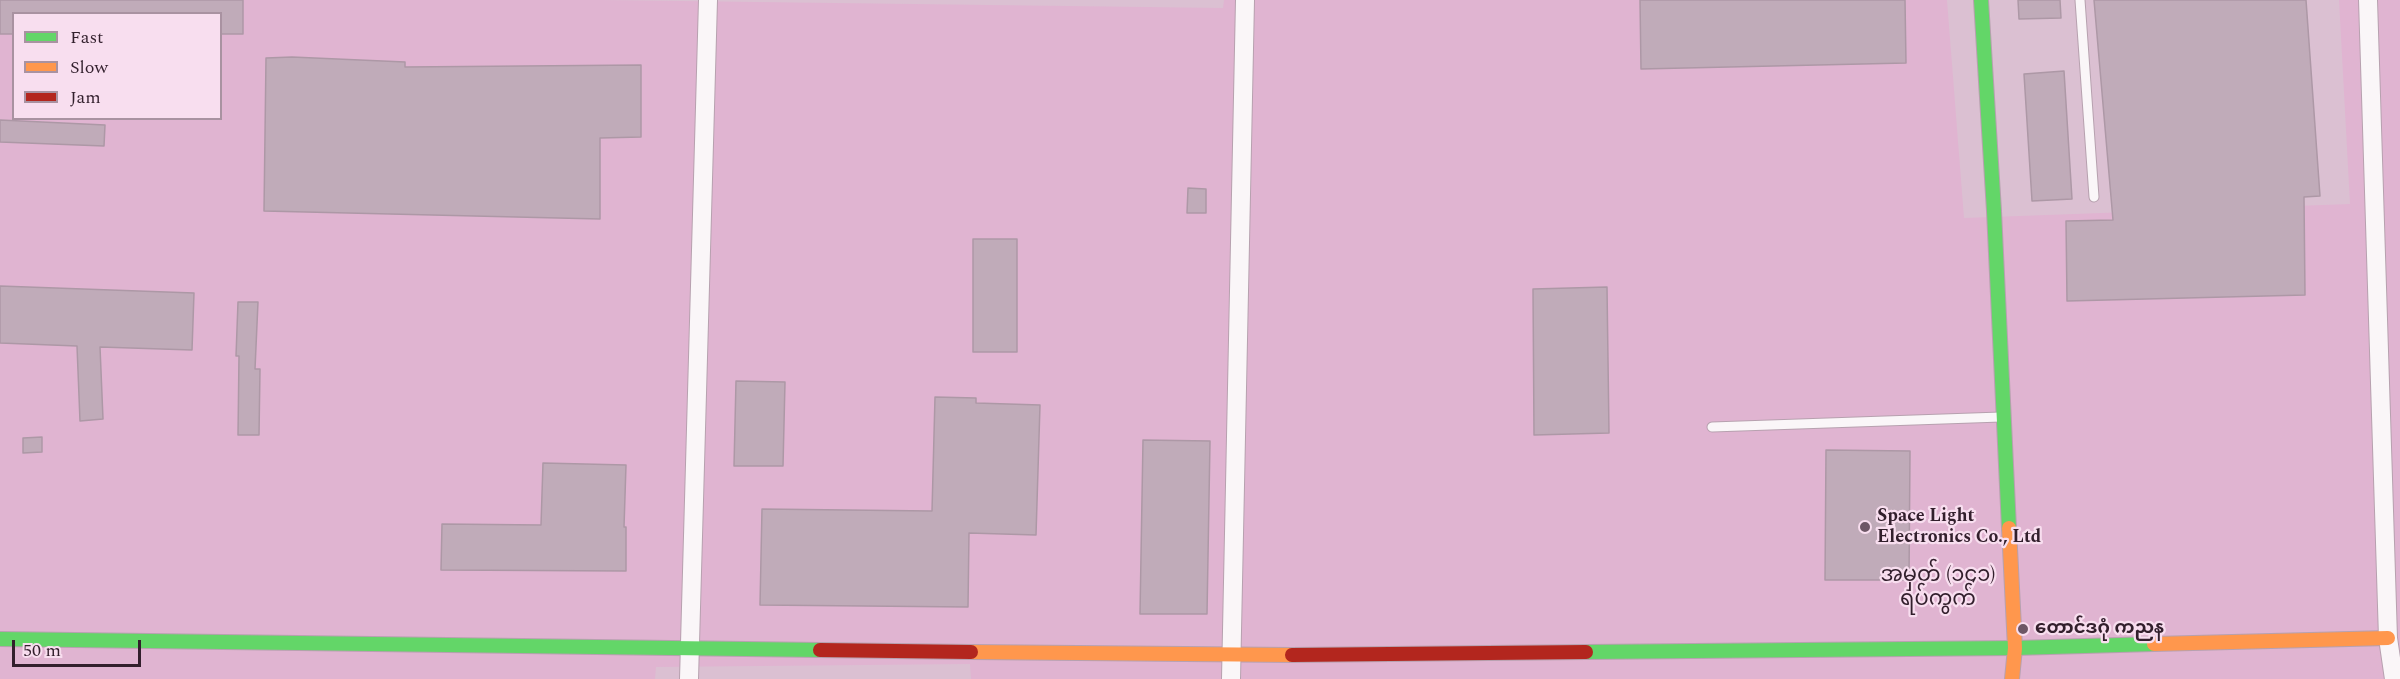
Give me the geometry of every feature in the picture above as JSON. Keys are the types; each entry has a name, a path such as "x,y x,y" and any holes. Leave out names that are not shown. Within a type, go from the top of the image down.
{"street":[{"path":"689,679 708,0"},
{"path":"1232,679 1245,0"},
{"path":"1981,0 1994,199 2015,648 2012,679"},
{"path":"2367,0 2388,638 2394,679"},
{"path":"0,639 1232,656 2015,648 2388,638"}],"lane":[{"path":"2080,0 2094,197"},
{"path":"1712,427 2004,417"}],"shaded area":[{"path":"0,0 602,0 1223,8 1224,0 1947,0 1964,218 2350,204 2339,0 2400,0 2400,679 971,679 970,664 656,667 655,679 0,679"}],"building":[{"path":"0,0 243,0 243,34 222,34 222,12 12,12 12,34 0,34"},
{"path":"1640,0 1905,0 1906,63 1641,69"},
{"path":"2018,0 2060,0 2061,18 2019,19"},
{"path":"2094,0 2306,0 2320,196 2304,197 2305,295 2067,301 2066,221 2113,220"},
{"path":"266,58 405,62 405,67 641,65 641,137 600,138 600,219 264,211"},
{"path":"2064,71 2072,199 2032,201 2024,74"},
{"path":"0,120 105,125 104,146 0,142"},
{"path":"1188,188 1206,189 1206,213 1187,213"},
{"path":"973,239 1017,239 1017,352 973,352"},
{"path":"0,286 194,293 192,350 100,347 103,419 80,421 77,346 0,343"},
{"path":"1607,287 1609,433 1534,435 1533,289"},
{"path":"238,302 258,302 255,369 260,369 259,435 238,435 239,356 236,356"},
{"path":"736,381 785,382 783,466 734,466"},
{"path":"935,397 976,398 976,403 1040,405 1036,535 969,533 968,607 760,605 762,509 932,511"},
{"path":"42,437 42,452 23,453 23,438"},
{"path":"1143,440 1210,441 1207,614 1140,614"},
{"path":"1826,450 1910,451 1909,580 1825,580"},
{"path":"543,463 626,465 624,527 626,527 626,571 441,570 442,524 541,525"}],"traffic: fast":[{"path":"1981,0 1994,211 2009,528"},
{"path":"0,639 820,650"},
{"path":"1586,652 2015,648 2154,644"}],"traffic: slow":[{"path":"2009,528 2015,648 2012,679"},
{"path":"2154,644 2388,638"},
{"path":"971,652 1292,655"}],"traffic: jam":[{"path":"820,650 971,652"},
{"path":"1292,655 1586,652"}],"place":[{"name":"Space Light Electronics Co., Ltd","path":"1865,527"},
{"name":"တောင်ဒဂုံ ကညန","path":"2023,629"}],"district":[{"name":"အမှတ် (၁၄၁) ရပ်ကွက်","path":"1938,589"}]}
